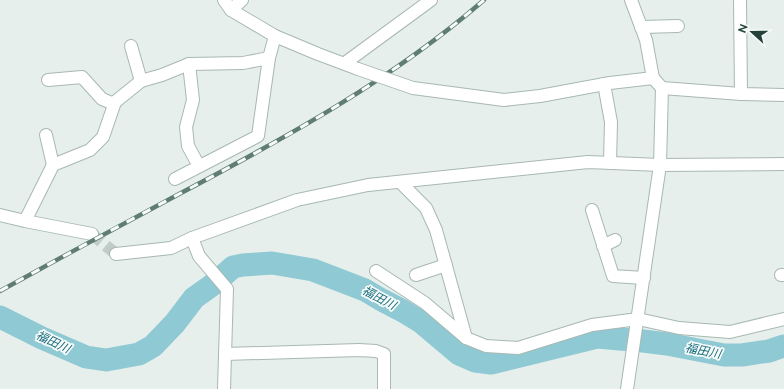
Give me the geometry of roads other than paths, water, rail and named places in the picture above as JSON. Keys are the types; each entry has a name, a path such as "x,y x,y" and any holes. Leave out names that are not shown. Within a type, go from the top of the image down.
{"street":[{"path":"227,5 242,0"},
{"path":"345,63 432,0"},
{"path":"627,389 660,165 662,88 653,78 646,40 631,0"},
{"path":"740,0 741,94"},
{"path":"227,5 275,36 318,54 413,88 504,100 540,96 604,84 653,78"},
{"path":"641,27 678,26"},
{"path":"175,179 258,136 269,58 275,36"},
{"path":"131,46 141,81"},
{"path":"53,165 90,150 103,137 115,102 141,81 162,75 189,64 244,63 269,58"},
{"path":"189,64 193,100 186,128 188,146 199,166"},
{"path":"48,80 82,77 102,99 114,104"},
{"path":"604,84 611,122 610,163"},
{"path":"662,88 741,94 784,94"},
{"path":"25,221 53,165 46,135"},
{"path":"116,254 171,248 192,238 297,200 368,185 588,162 660,165 784,164"},
{"path":"400,182 426,208 436,230 466,338"},
{"path":"592,210 613,276 644,278"},
{"path":"0,215 92,234"},
{"path":"192,238 199,256 228,289 224,354 224,389"},
{"path":"603,246 615,240"},
{"path":"416,275 446,265"},
{"path":"376,270 425,302 466,338 486,346 518,348 592,325 638,319 679,328 730,332 784,319"},
{"path":"224,354 358,350 376,351 384,354 384,389"}],"waterway":[{"name":"福田川","path":"0,317 42,338 86,357 106,360 139,354 153,346 175,323 194,298 215,283 233,267 272,263 313,270 365,290 421,322 459,354 475,361 491,363 597,337 667,344 724,355 742,355 769,351 784,346"}],"tunnel":[{"path":"92,234 116,254"}],"railway":[{"path":"0,291 260,150 338,105 413,56 484,0"}]}
